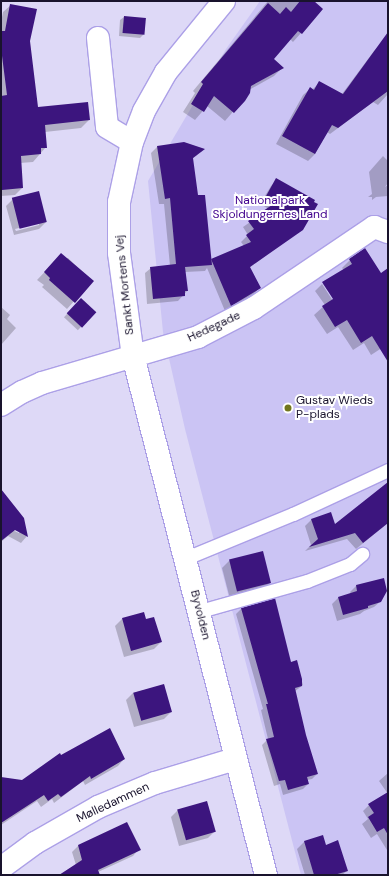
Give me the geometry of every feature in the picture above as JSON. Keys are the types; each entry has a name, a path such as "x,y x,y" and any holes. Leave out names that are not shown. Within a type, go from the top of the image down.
{"main road":[{"name":"Sankt Mortens Vej","path":"133,356 119,253 119,202 132,142 144,111 166,72 224,1"},
{"path":"98,38 107,127 132,142"},
{"name":"Hedegade","path":"1,405 22,392 42,383 198,337 254,308 374,227 388,232"},
{"name":"Byvolden","path":"133,356 200,611 235,759 266,875"},
{"name":"Mølledammen","path":"1,868 35,843 98,807 162,781 235,759"}],"lane":[{"path":"186,558 293,514 388,470"},
{"path":"200,611 307,581 350,564 362,554"}],"green space":[{"name":"Nationalpark Skjoldungernes Land","path":"260,1 388,1 388,875 301,875 185,429 163,332 148,181 226,49"}],"building":[{"path":"300,1 314,1 323,9 302,34 298,31 274,59 284,68 251,86 250,93 245,101 234,113 214,96 204,112 191,104 203,84 201,82 268,3 280,14 286,7 291,12"},
{"path":"10,4 37,9 30,41 38,107 88,102 90,120 45,125 47,148 41,148 41,154 21,156 23,188 2,190 1,96 7,95 1,48 1,31 5,31"},
{"path":"124,16 146,18 144,35 123,33"},
{"path":"388,32 388,91 338,128 332,125 315,154 282,136 310,87 314,90 319,81 343,94"},
{"path":"184,142 205,149 193,158 198,195 205,195 212,265 185,267 188,291 185,291 185,296 153,299 150,267 176,264 170,198 165,199 157,146"},
{"path":"276,178 315,200 314,202 318,204 303,230 250,267 261,288 231,306 211,259 251,242 246,235 254,229 248,221 275,203 265,198"},
{"path":"39,191 47,222 20,229 12,198"},
{"path":"365,248 381,273 388,268 388,362 372,336 361,343 347,320 335,327 322,306 333,299 322,282 352,264 349,259"},
{"path":"61,253 94,281 75,303 49,280 50,278 44,272"},
{"path":"81,298 96,312 82,328 67,313"},
{"path":"388,482 388,523 363,543 355,533 309,547 318,539 311,519 331,512 335,524"},
{"path":"1,489 24,518 28,537 15,530 1,541"},
{"path":"263,551 271,583 237,591 229,559"},
{"path":"384,578 387,591 381,602 368,606 368,608 343,615 338,597 357,591 356,585"},
{"path":"275,598 291,662 297,660 302,679 302,686 295,688 306,735 318,774 307,777 309,784 288,790 285,780 279,781 266,739 274,737 266,704 268,704 241,608"},
{"path":"144,612 146,619 154,617 162,642 131,651 122,618"},
{"path":"164,684 172,712 141,721 133,693"},
{"path":"110,728 125,759 91,779 90,776 61,797 58,794 48,801 44,795 1,823 1,777 22,780 60,753 61,755"},
{"path":"388,792 388,835 384,828 377,832 368,817 374,813 368,804"},
{"path":"207,801 216,832 186,840 177,810"},
{"path":"127,822 141,850 98,870 100,875 59,875 82,860 78,845"},
{"path":"323,835 326,845 338,840 348,871 334,875 314,875 304,841"}],"place":[{"name":"Gustav Wieds P-plads","path":"288,408"}]}
